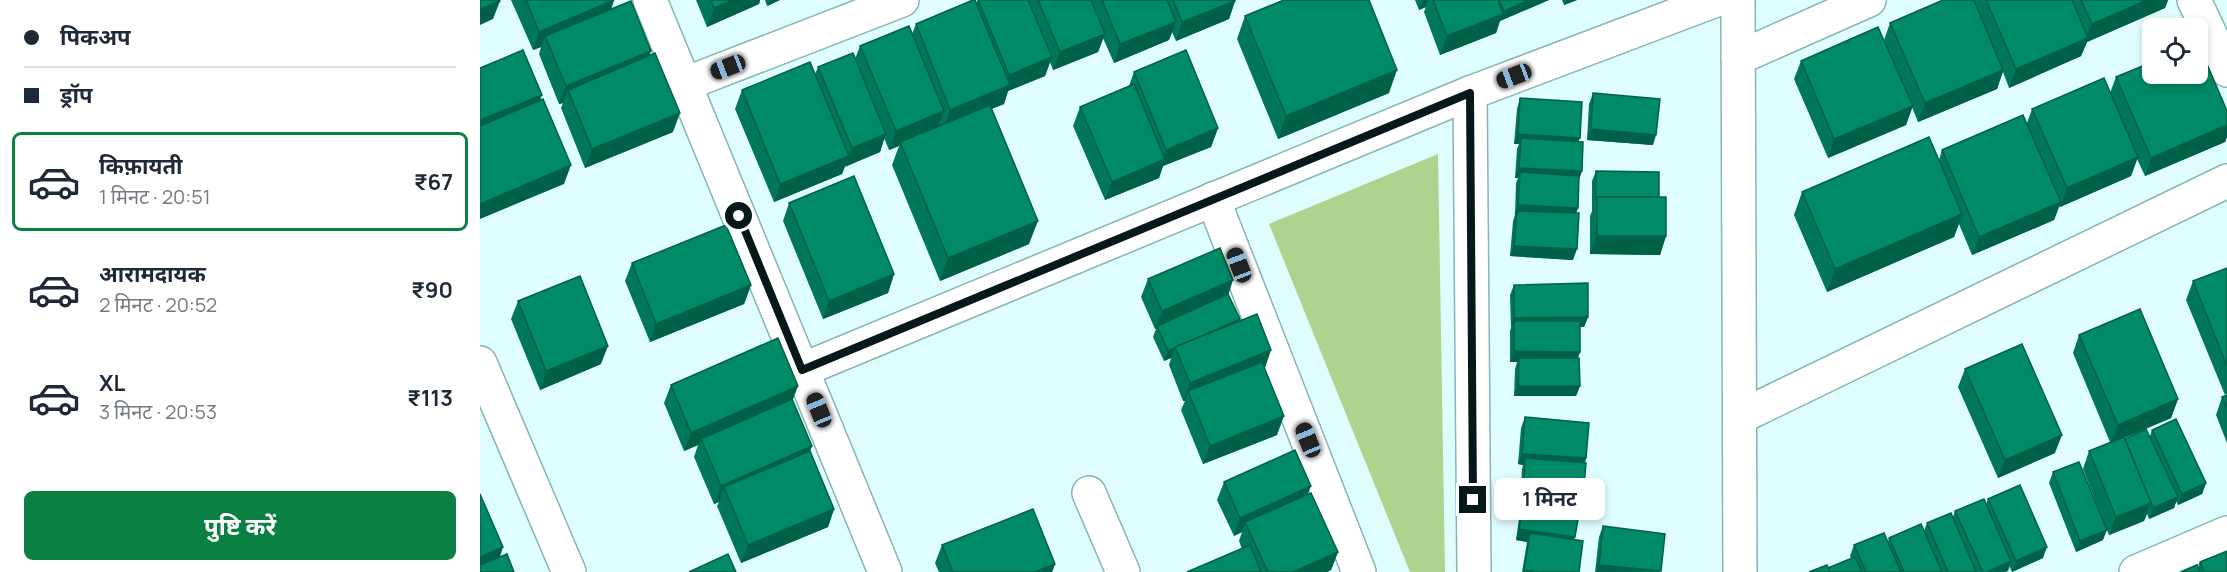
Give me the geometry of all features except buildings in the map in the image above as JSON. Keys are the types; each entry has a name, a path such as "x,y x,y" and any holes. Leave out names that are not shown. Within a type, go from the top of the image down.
{"street":[{"path":"650,0 885,572"},
{"path":"685,84 902,0"},
{"path":"802,370 1470,93 1716,0"},
{"path":"1738,0 1740,572"},
{"path":"1738,58 1869,0"},
{"path":"2194,0 2227,70"},
{"path":"1470,93 1474,572"},
{"path":"1740,417 2227,181"},
{"path":"1213,199 1359,572"},
{"path":"480,363 568,572"},
{"path":"1089,493 1124,572"},
{"path":"2136,572 2227,533"}],"green space":[{"path":"1438,154 1445,572 1410,572 1269,224"}],"route":[{"path":"739,216 802,370 1470,93 1473,500"}]}
